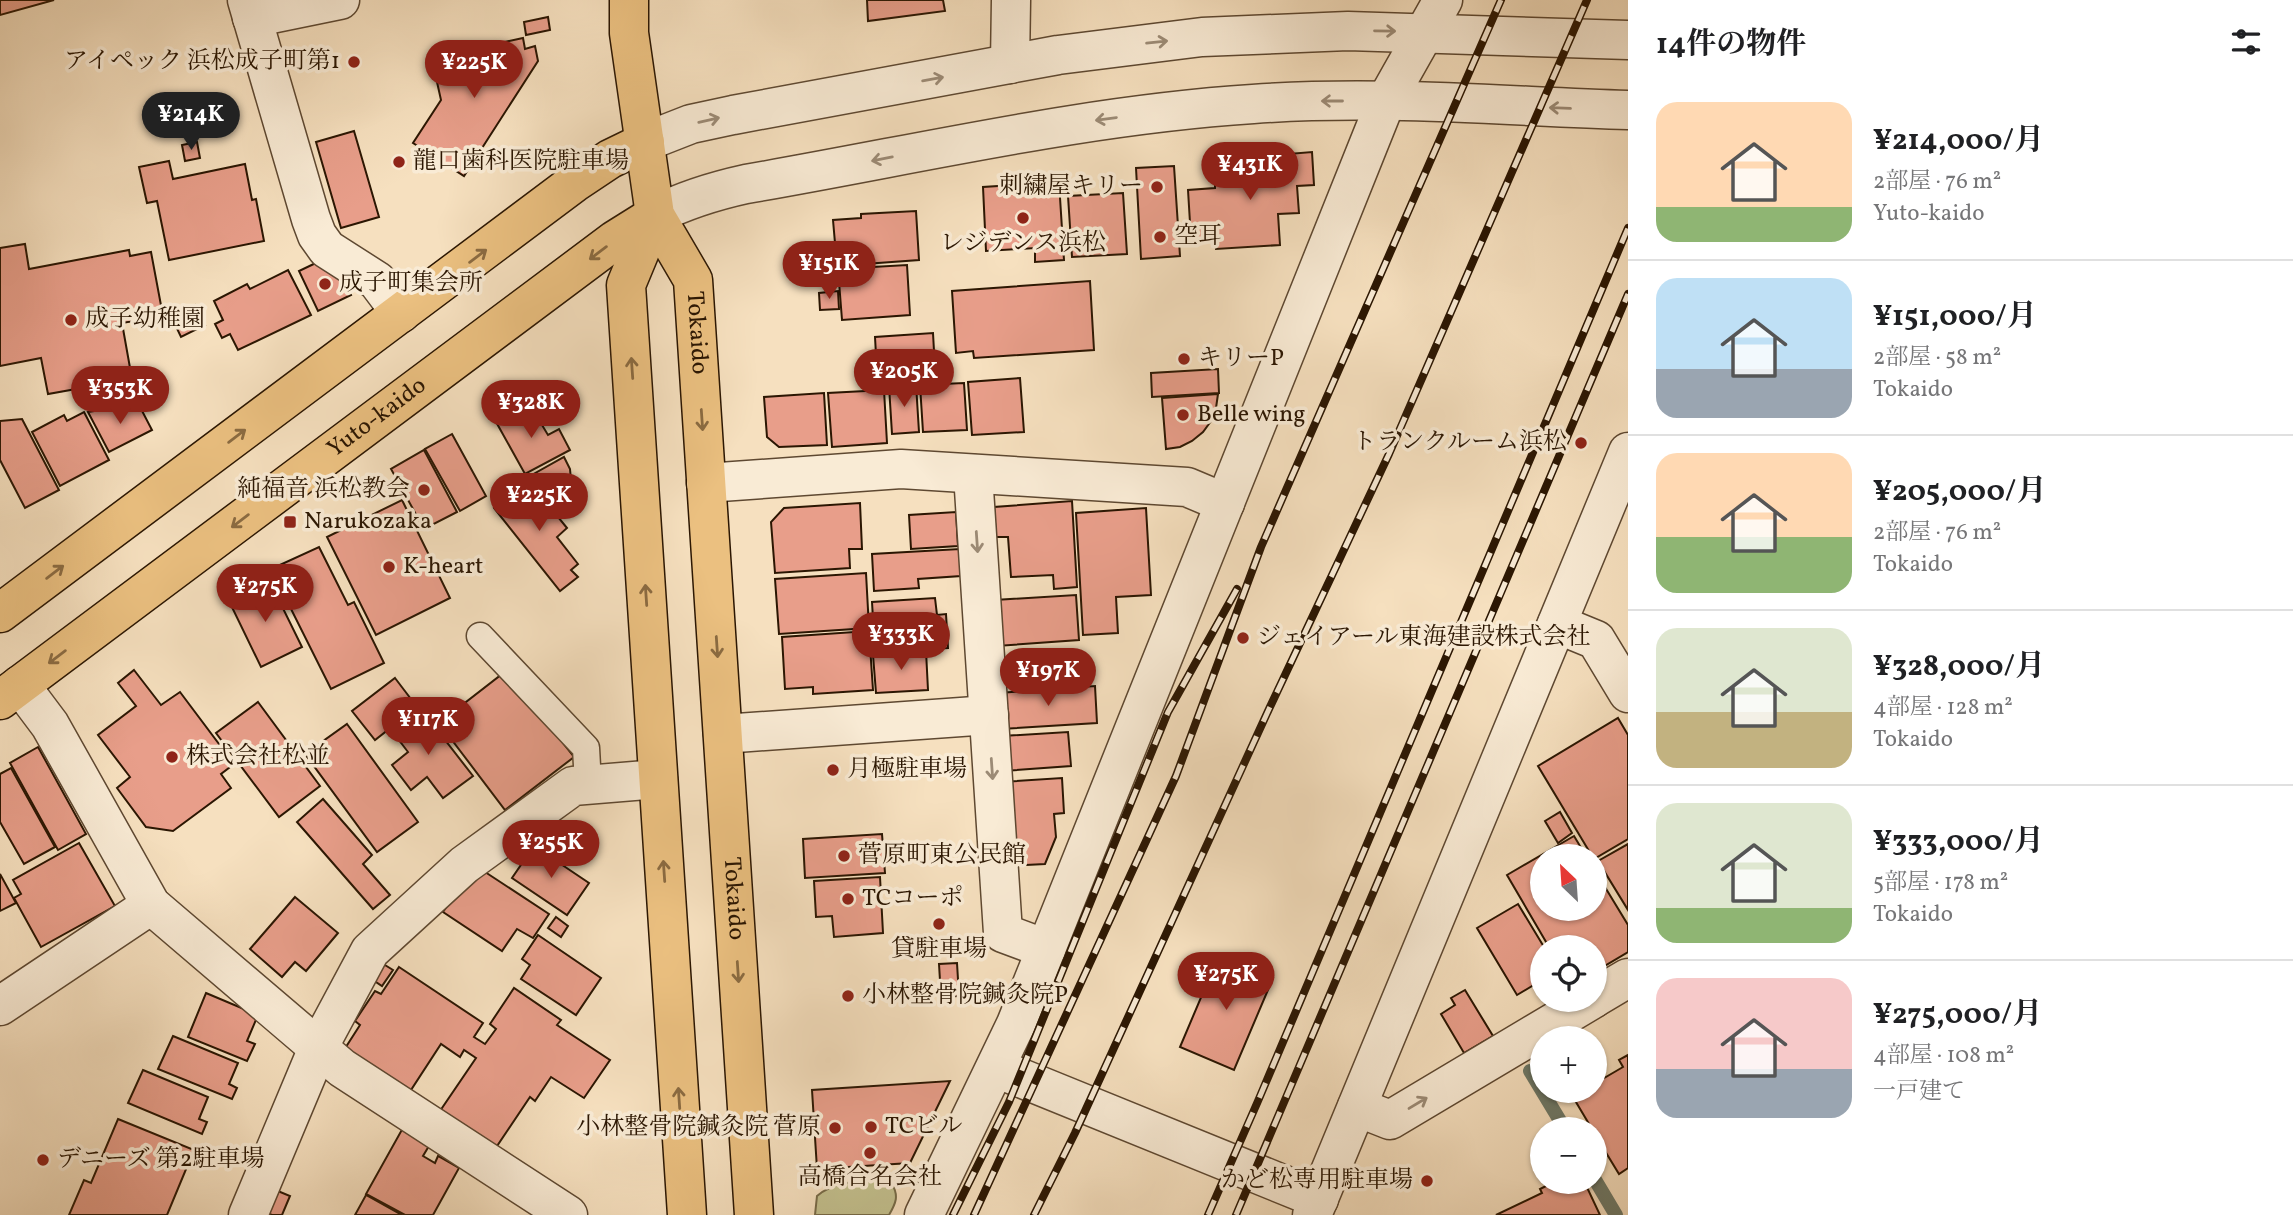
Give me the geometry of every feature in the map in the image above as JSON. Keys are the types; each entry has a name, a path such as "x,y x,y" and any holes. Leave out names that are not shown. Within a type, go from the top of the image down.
{"main road":[{"path":"629,0 629,33 655,215 626,285 687,1215"},
{"path":"0,613 574,183 610,159 645,142"},
{"name":"Tokaido","path":"655,215 693,280 754,1215"},
{"name":"Yuto-kaido","path":"10,693 615,240 655,215"}],"street":[{"path":"340,0 249,9 317,235 340,259 377,281 401,313"},
{"path":"1010,64 1011,0"},
{"path":"645,142 691,124 733,115 1010,64 1107,48 1202,37 1336,31 1434,16 1628,40"},
{"path":"924,1215 996,1068 1046,949 1386,101 1434,16"},
{"path":"655,215 712,192 746,184 1070,124 1162,112 1255,103 1386,101 1628,110"},
{"path":"996,1068 1315,1207 1628,452"},
{"path":"706,483 901,469 1187,487 1225,503"},
{"path":"973,474 1003,933 1046,949"},
{"path":"1557,624 1596,640 1628,693"},
{"path":"10,693 50,725 151,905 342,1068 568,1215"},
{"path":"723,734 989,715"},
{"path":"248,1215 318,1048 370,951 464,865 573,786 658,779"},
{"path":"0,1006 151,905"},
{"path":"1607,991 1628,978"},
{"path":"1357,1107 1390,1120 1571,1012"}],"lane":[{"path":"480,636 586,748 588,784"}],"shaded area":[{"path":"882,1181 892,1184 896,1196 889,1215 815,1215 817,1196 824,1191 848,1183"}],"building":[{"path":"0,0 54,0 0,15"},
{"path":"867,0 943,0 945,11 868,21"},
{"path":"548,17 550,30 526,35 524,22"},
{"path":"523,38 525,49 535,46 538,61 464,176 413,143 441,100 435,73 448,54"},
{"path":"354,131 379,217 341,228 316,142"},
{"path":"197,142 200,158 185,161 182,145"},
{"path":"1312,152 1314,185 1297,186 1299,213 1278,214 1280,245 1216,249 1215,238 1191,239 1188,190 1215,188 1215,175 1251,173 1250,157"},
{"path":"169,161 173,179 245,164 252,200 256,199 264,241 169,260 157,201 147,203 139,167"},
{"path":"1174,166 1180,256 1141,259 1136,168"},
{"name":"レジデンス浜松","path":"1059,182 1064,260 1035,262 1035,248 986,251 983,187"},
{"path":"1123,193 1127,254 1072,257 1068,196"},
{"path":"916,211 919,260 837,266 833,220 861,218 861,214"},
{"name":"成子幼稚園","path":"25,244 29,269 129,250 130,256 151,252 163,316 122,323 132,379 48,394 41,358 0,366 0,248"},
{"name":"成子町集会所","path":"320,261 340,273 351,295 318,311 299,271"},
{"path":"907,265 910,315 842,320 838,269"},
{"path":"288,270 311,315 238,350 230,334 222,338 215,324 223,320 214,301 247,284 250,289"},
{"path":"1090,281 1094,350 974,358 973,351 956,353 952,291"},
{"path":"838,291 839,309 820,310 819,293"},
{"path":"195,305 205,325 181,337 171,316"},
{"path":"933,333 934,351 876,355 875,337"},
{"path":"1218,369 1219,393 1152,397 1151,373"},
{"path":"1020,378 1024,432 972,435 968,382"},
{"path":"964,383 967,430 923,432 920,385"},
{"path":"916,384 919,432 892,434 889,386"},
{"path":"884,390 887,443 832,447 828,393"},
{"path":"824,393 827,445 779,447 767,437 764,397"},
{"path":"1218,394 1211,421 1203,432 1180,447 1166,449 1162,398"},
{"path":"139,405 152,430 109,452 88,412 119,407 123,413"},
{"path":"512,410 517,419 533,410 548,435 559,429 570,450 525,474 495,420"},
{"path":"84,412 109,460 60,486 32,432 64,415 67,421"},
{"path":"22,419 59,490 25,508 0,460 0,421"},
{"path":"452,434 486,496 460,511 425,449"},
{"name":"純福音 浜松教会","path":"424,450 457,512 424,529 391,469"},
{"path":"564,457 570,469 572,492 554,506 530,476"},
{"path":"528,480 567,528 557,537 578,564 571,570 578,577 560,591 494,508"},
{"name":"K-heart","path":"402,500 450,598 376,635 327,537"},
{"path":"1072,501 1077,587 1054,589 1053,575 1011,577 1008,537 996,537 994,507"},
{"path":"860,503 862,549 849,549 850,568 775,573 771,522 784,508"},
{"path":"1146,508 1151,595 1116,597 1118,633 1083,635 1076,513"},
{"path":"956,512 958,546 911,549 909,515"},
{"path":"319,547 348,605 354,602 384,663 331,689 271,569"},
{"path":"960,549 961,576 918,579 919,588 874,591 872,554"},
{"path":"866,573 869,628 779,634 775,579"},
{"path":"270,582 302,647 261,667 229,601"},
{"path":"1076,595 1079,640 997,646 995,600"},
{"path":"935,598 937,615 946,614 948,648 875,652 872,602"},
{"path":"869,631 873,690 813,694 813,687 785,689 782,637"},
{"path":"926,651 928,690 876,693 873,655"},
{"path":"134,670 161,705 180,692 234,764 221,774 231,788 173,831 146,827 117,788 130,777 98,735 136,706 118,683"},
{"path":"506,671 574,757 505,810 439,723"},
{"path":"395,678 417,707 375,740 352,711"},
{"path":"1095,686 1097,723 1001,729 999,693"},
{"path":"258,702 320,786 279,817 216,733"},
{"path":"421,709 473,776 443,798 427,777 411,790 392,765 408,752 392,731"},
{"path":"1618,718 1628,735 1628,839 1607,851 1607,844 1585,844 1538,766"},
{"path":"347,724 418,822 377,852 305,754"},
{"path":"1068,732 1071,766 1004,771 1002,736"},
{"path":"38,747 86,834 58,850 10,763"},
{"path":"11,768 55,847 24,864 0,822 0,774"},
{"path":"1062,778 1064,813 1054,814 1056,837 1045,864 1006,866 1001,782"},
{"path":"323,799 372,855 363,864 390,895 373,909 297,822"},
{"path":"1560,812 1572,833 1558,843 1545,821"},
{"name":"菅原町東公民館","path":"882,834 885,873 805,878 803,839"},
{"path":"1574,836 1579,844 1560,844"},
{"path":"79,843 115,906 41,947 14,898 21,894 13,880"},
{"path":"1628,844 1628,910 1607,876 1607,856"},
{"path":"534,846 589,883 567,915 512,878"},
{"path":"1530,862 1530,914 1507,875"},
{"path":"479,868 549,914 533,938 517,929 502,951 443,912 465,879"},
{"path":"0,874 16,903 0,911"},
{"name":"TCコーポ","path":"880,877 883,933 834,937 832,916 816,917 814,881"},
{"path":"1607,890 1628,925 1628,952 1607,964 1607,935 1542,935 1534,921 1607,921"},
{"path":"295,897 338,933 306,971 295,962 282,977 250,949"},
{"path":"1518,904 1537,935 1530,935 1530,987 1517,995 1477,928"},
{"path":"556,917 568,926 561,937 548,928"},
{"path":"538,935 601,978 576,1015 521,979 530,965 522,959"},
{"path":"1219,955 1273,978 1234,1070 1180,1047"},
{"path":"380,962 393,970 382,986 370,978"},
{"path":"957,963 959,996 941,997 939,964"},
{"path":"399,967 483,1023 474,1037 485,1044 496,1029 490,1024 514,988 561,1020 557,1025 610,1060 584,1098 551,1077 535,1101 530,1097 495,1149 440,1111 476,1058 464,1050 460,1057 441,1044 409,1093 344,1050 360,1025 355,1021 375,991 381,994"},
{"path":"1465,990 1493,1036 1464,1053 1441,1014 1455,1005 1451,998"},
{"path":"206,993 258,1015 247,1041 255,1044 247,1061 188,1037"},
{"path":"173,1036 238,1063 229,1084 237,1088 232,1099 158,1069"},
{"path":"1628,1055 1628,1168 1619,1174 1607,1154 1607,1117 1585,1117 1577,1103 1607,1103 1607,1076 1623,1067 1619,1060"},
{"path":"143,1070 208,1097 199,1119 207,1122 202,1134 128,1103"},
{"name":"TCビル","path":"950,1081 910,1163 817,1169 812,1090"},
{"path":"118,1119 194,1150 167,1215 69,1215 84,1180 91,1183"},
{"path":"404,1126 432,1141 423,1156 435,1163 438,1156 459,1168 433,1215 405,1215 366,1194"},
{"path":"273,1189 290,1196 282,1215 264,1212"},
{"path":"1540,1194 1590,1194 1600,1215 1496,1215"},
{"path":"366,1195 402,1215 355,1215"}],"waterway":[{"path":"1549,1103 1558,1117"},
{"path":"1604,1194 1616,1215"}],"railway":[{"path":"974,1215 1176,776 1261,547 1501,0"},
{"path":"1034,1215 1075,1133 1389,454 1587,0"},
{"path":"1208,1215 1628,228"},
{"path":"1236,1215 1628,294"},
{"path":"953,1215 1009,1102 1168,712 1237,589"}],"place":[{"name":"アイペック 浜松成子町第1","path":"354,62"},
{"name":"龍口歯科医院駐車場","path":"399,162"},
{"name":"刺繍屋キリー","path":"1157,187"},
{"name":"レジデンス浜松","path":"1023,218"},
{"name":"空耳","path":"1160,237"},
{"name":"成子町集会所","path":"325,284"},
{"name":"成子幼稚園","path":"71,320"},
{"name":"キリーP","path":"1184,359"},
{"name":"Belle wing","path":"1183,415"},
{"name":"トランクルーム浜松","path":"1581,443"},
{"name":"純福音 浜松教会","path":"424,490"},
{"name":"Narukozaka","path":"290,522"},
{"name":"K-heart","path":"389,567"},
{"name":"ジェイアール東海建設株式会社","path":"1243,638"},
{"name":"株式会社松並","path":"172,757"},
{"name":"月極駐車場","path":"833,770"},
{"name":"菅原町東公民館","path":"844,856"},
{"name":"TCコーポ","path":"848,899"},
{"name":"貸駐車場","path":"939,924"},
{"name":"小林整骨院鍼灸院P","path":"848,996"},
{"name":"TCビル","path":"871,1127"},
{"name":"小林整骨院鍼灸院 菅原","path":"835,1128"},
{"name":"高橋合名会社","path":"870,1153"},
{"name":"デニーズ 第2駐車場","path":"43,1160"},
{"name":"かど松専用駐車場","path":"1427,1181"}]}
